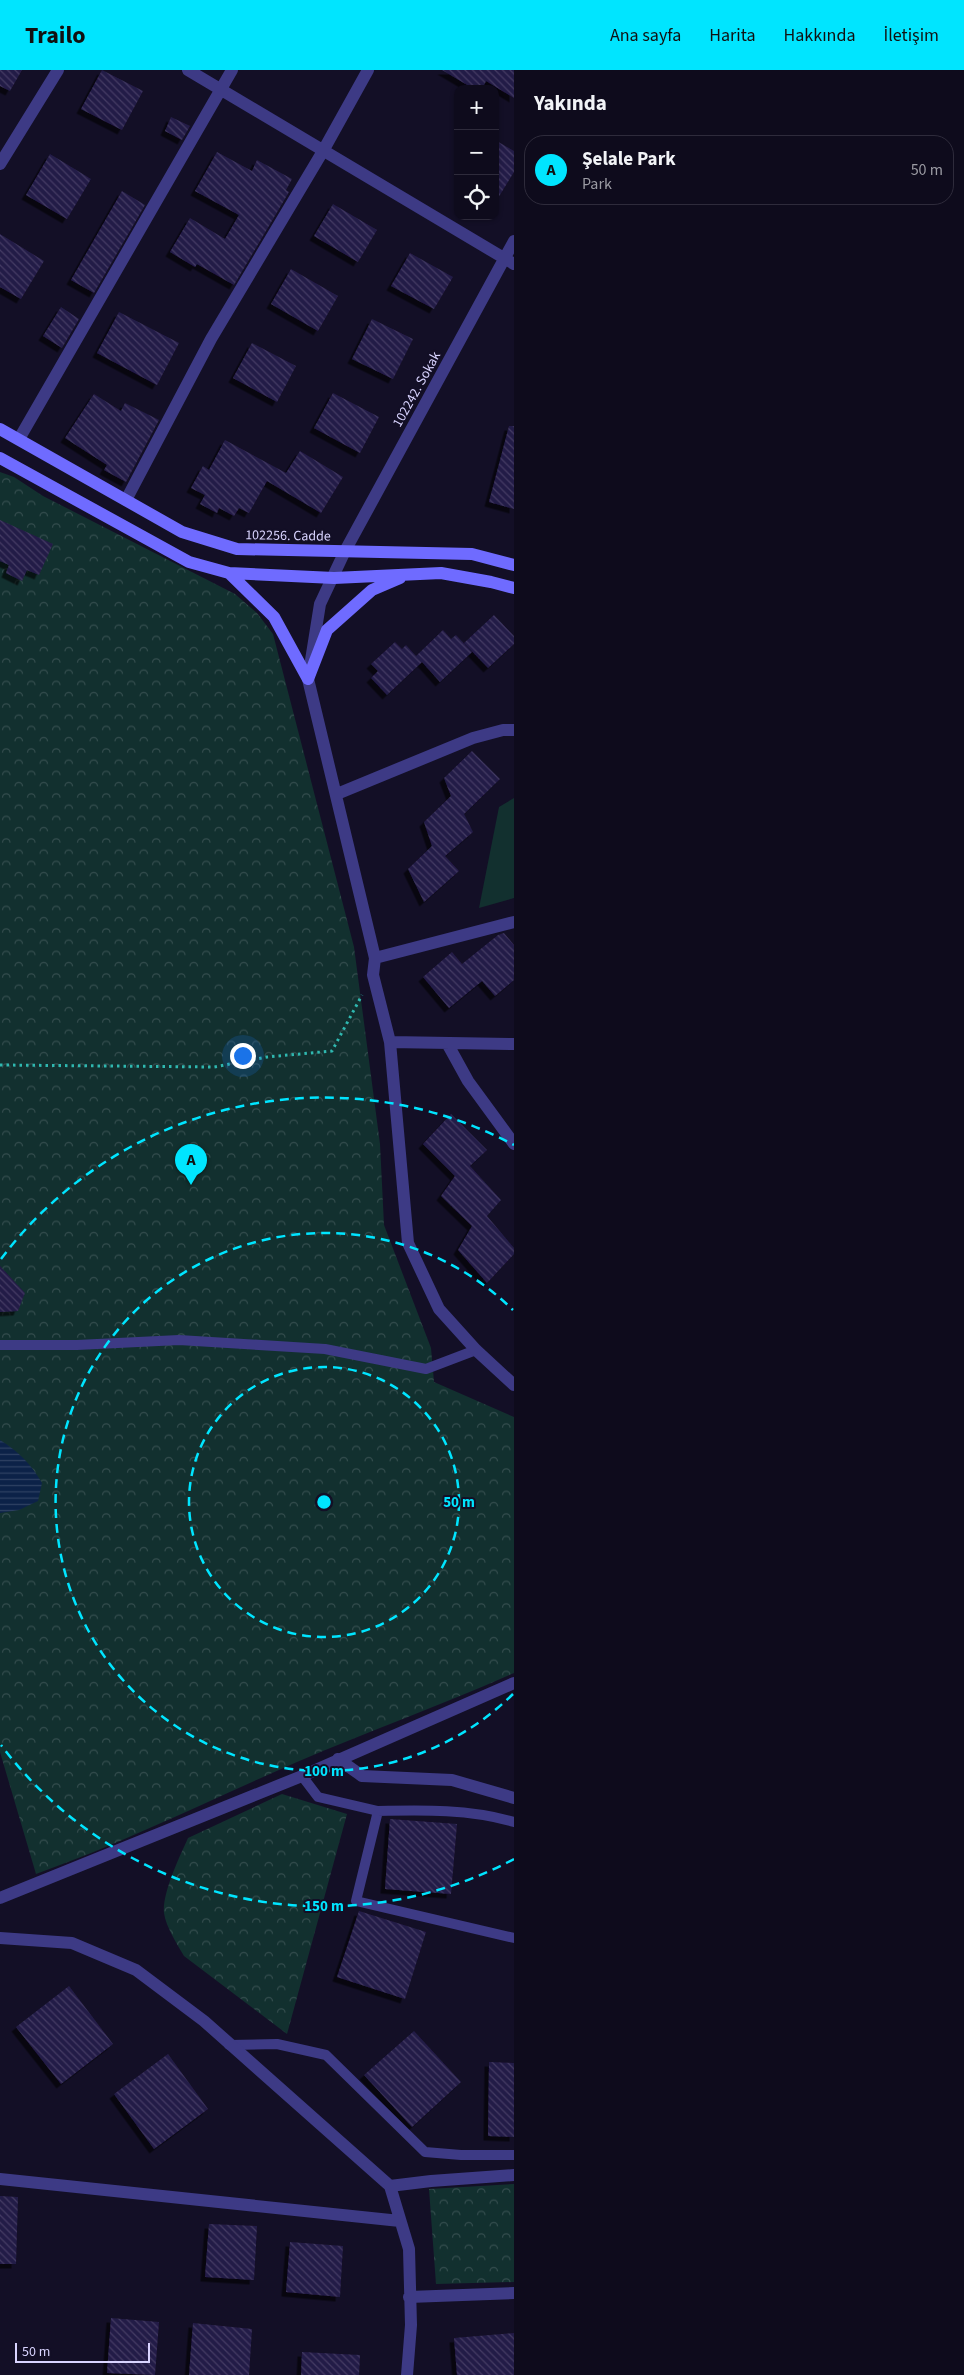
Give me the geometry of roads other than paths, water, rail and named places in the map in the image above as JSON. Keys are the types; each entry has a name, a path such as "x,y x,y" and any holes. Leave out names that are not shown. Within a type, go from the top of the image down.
{"street":[{"path":"0,164 58,70"},
{"path":"188,70 509,262"},
{"path":"19,438 232,70"},
{"path":"126,500 210,339 323,151 368,70"},
{"name":"102242. Sokak","path":"308,678 320,604 334,578 345,551 509,262 514,242"},
{"name":"102256. Cadde","path":"0,429 19,438 182,532 237,549 472,554 514,564"},
{"path":"0,458 188,562 228,573 334,578 441,573 514,588"},
{"path":"228,573 274,617 308,678 375,958 373,975 390,1042 408,1244 439,1309 476,1350 514,1385"},
{"path":"308,678 327,630 372,590 406,575"},
{"path":"337,794 473,738 503,730 514,730"},
{"path":"375,958 514,922"},
{"path":"390,1042 514,1044"},
{"path":"447,1043 468,1081 514,1144"},
{"path":"0,1898 302,1776 338,1758 514,1683"},
{"path":"338,1758 362,1776 452,1780 514,1798"},
{"path":"0,1938 72,1943 136,1970 204,2021 390,2186 408,2249 411,2325 407,2375"},
{"path":"390,2186 514,2176"},
{"path":"0,2179 400,2221"},
{"path":"409,2298 514,2294"}],"lane":[{"path":"0,1345 77,1345 179,1340 324,1350 426,1369 476,1350"},
{"path":"302,1776 318,1797 378,1811 435,1810 492,1815 514,1822"},
{"path":"378,1811 356,1901 514,1938"},
{"path":"228,2044 277,2044 326,2055 425,2152 461,2155 514,2155"}],"water":[{"path":"0,1440 24,1458 42,1483 38,1501 19,1510 0,1513"}],"place":[{"name":"Şelale Park","path":"191,1185"}]}
